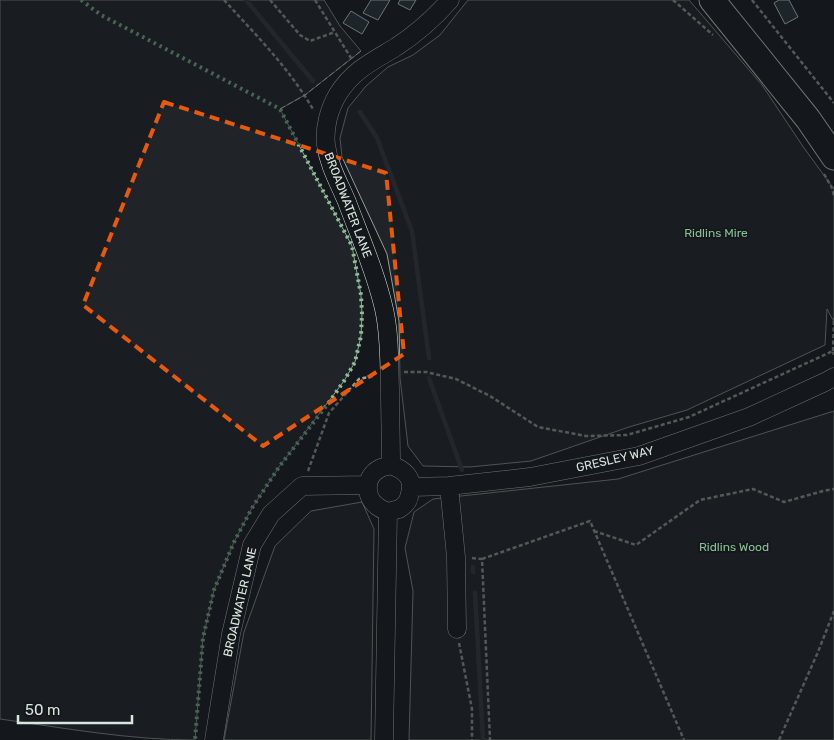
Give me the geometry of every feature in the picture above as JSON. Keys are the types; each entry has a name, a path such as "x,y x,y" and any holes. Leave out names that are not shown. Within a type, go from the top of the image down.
{"highway":[{"path":"712,0 808,119 834,157"}],"street":[{"name":"BROADWATER LANE","path":"391,464 388,342 384,310 372,269 346,199 329,161 326,132 328,117 333,103 352,76 374,59 397,46 450,0"},
{"name":"GRESLEY WAY","path":"412,487 449,486 530,478 639,456 749,417 829,380"},
{"path":"391,464 400,468 409,476 412,487 408,502 399,509 388,512 377,507 369,497 367,485 372,474 378,469 391,464"},
{"path":"302,486 367,485"},
{"name":"BROADWATER LANE","path":"214,740 231,634 252,544 271,514 302,486"},
{"path":"449,486 456,557 457,629"},
{"path":"384,740 388,512"}],"path":[{"path":"224,0 281,62 305,95 326,132"},
{"path":"270,0 300,35 310,40 335,32"},
{"path":"315,0 358,70"},
{"path":"752,0 834,103"},
{"path":"302,486 329,412 359,380 389,373 426,372 456,379 490,396 538,427 586,436 627,434 689,417 833,353 834,318"},
{"path":"594,531 636,545 700,500 753,489 784,502 834,489"},
{"path":"456,557 482,559 590,521 684,740"},
{"path":"482,559 490,740"},
{"path":"779,740 834,611"},
{"path":"457,629 472,709 472,740"}],"highlighted area":[{"path":"164,102 386,173 404,354 263,446 83,305"}],"green space":[{"path":"0,0 324,0 340,26 361,51 305,95 280,109 352,246 361,295 362,314 361,336 355,362 344,381 279,467 252,508 234,542 214,590 203,638 195,740 122,736 0,719"},
{"name":"Ridlins Mire","path":"468,0 689,0 762,85 834,189 834,322 827,309 825,345 687,410 629,427 531,461 470,467 423,466 408,446 400,378 399,321 387,254 342,157 340,138 348,108 366,86 388,67 413,55 440,35"},
{"name":"Ridlins Wood","path":"834,411 834,740 409,740 413,591 405,548 414,512 433,499 618,479"},
{"path":"362,502 374,529 371,740 224,740 244,632 275,546 311,511"}],"building":[{"path":"371,0 390,0 378,20 363,13"},
{"path":"400,0 416,0 410,10 398,4"},
{"path":"779,0 789,0 798,17 785,24 774,3"},
{"path":"351,11 369,22 362,34 343,23"}],"waterway":[{"path":"246,0 313,81"},
{"path":"360,112 377,138 412,231 429,358"},
{"path":"429,378 462,470"},
{"path":"473,567 473,572"},
{"path":"475,593 483,740"}],"hedge":[{"path":"81,0 101,15 280,109 352,246 361,295 361,336 355,362 330,401 279,467 252,508 234,542 214,590 203,638 195,740"}],"fence":[{"path":"280,109 305,95 361,51"}]}
